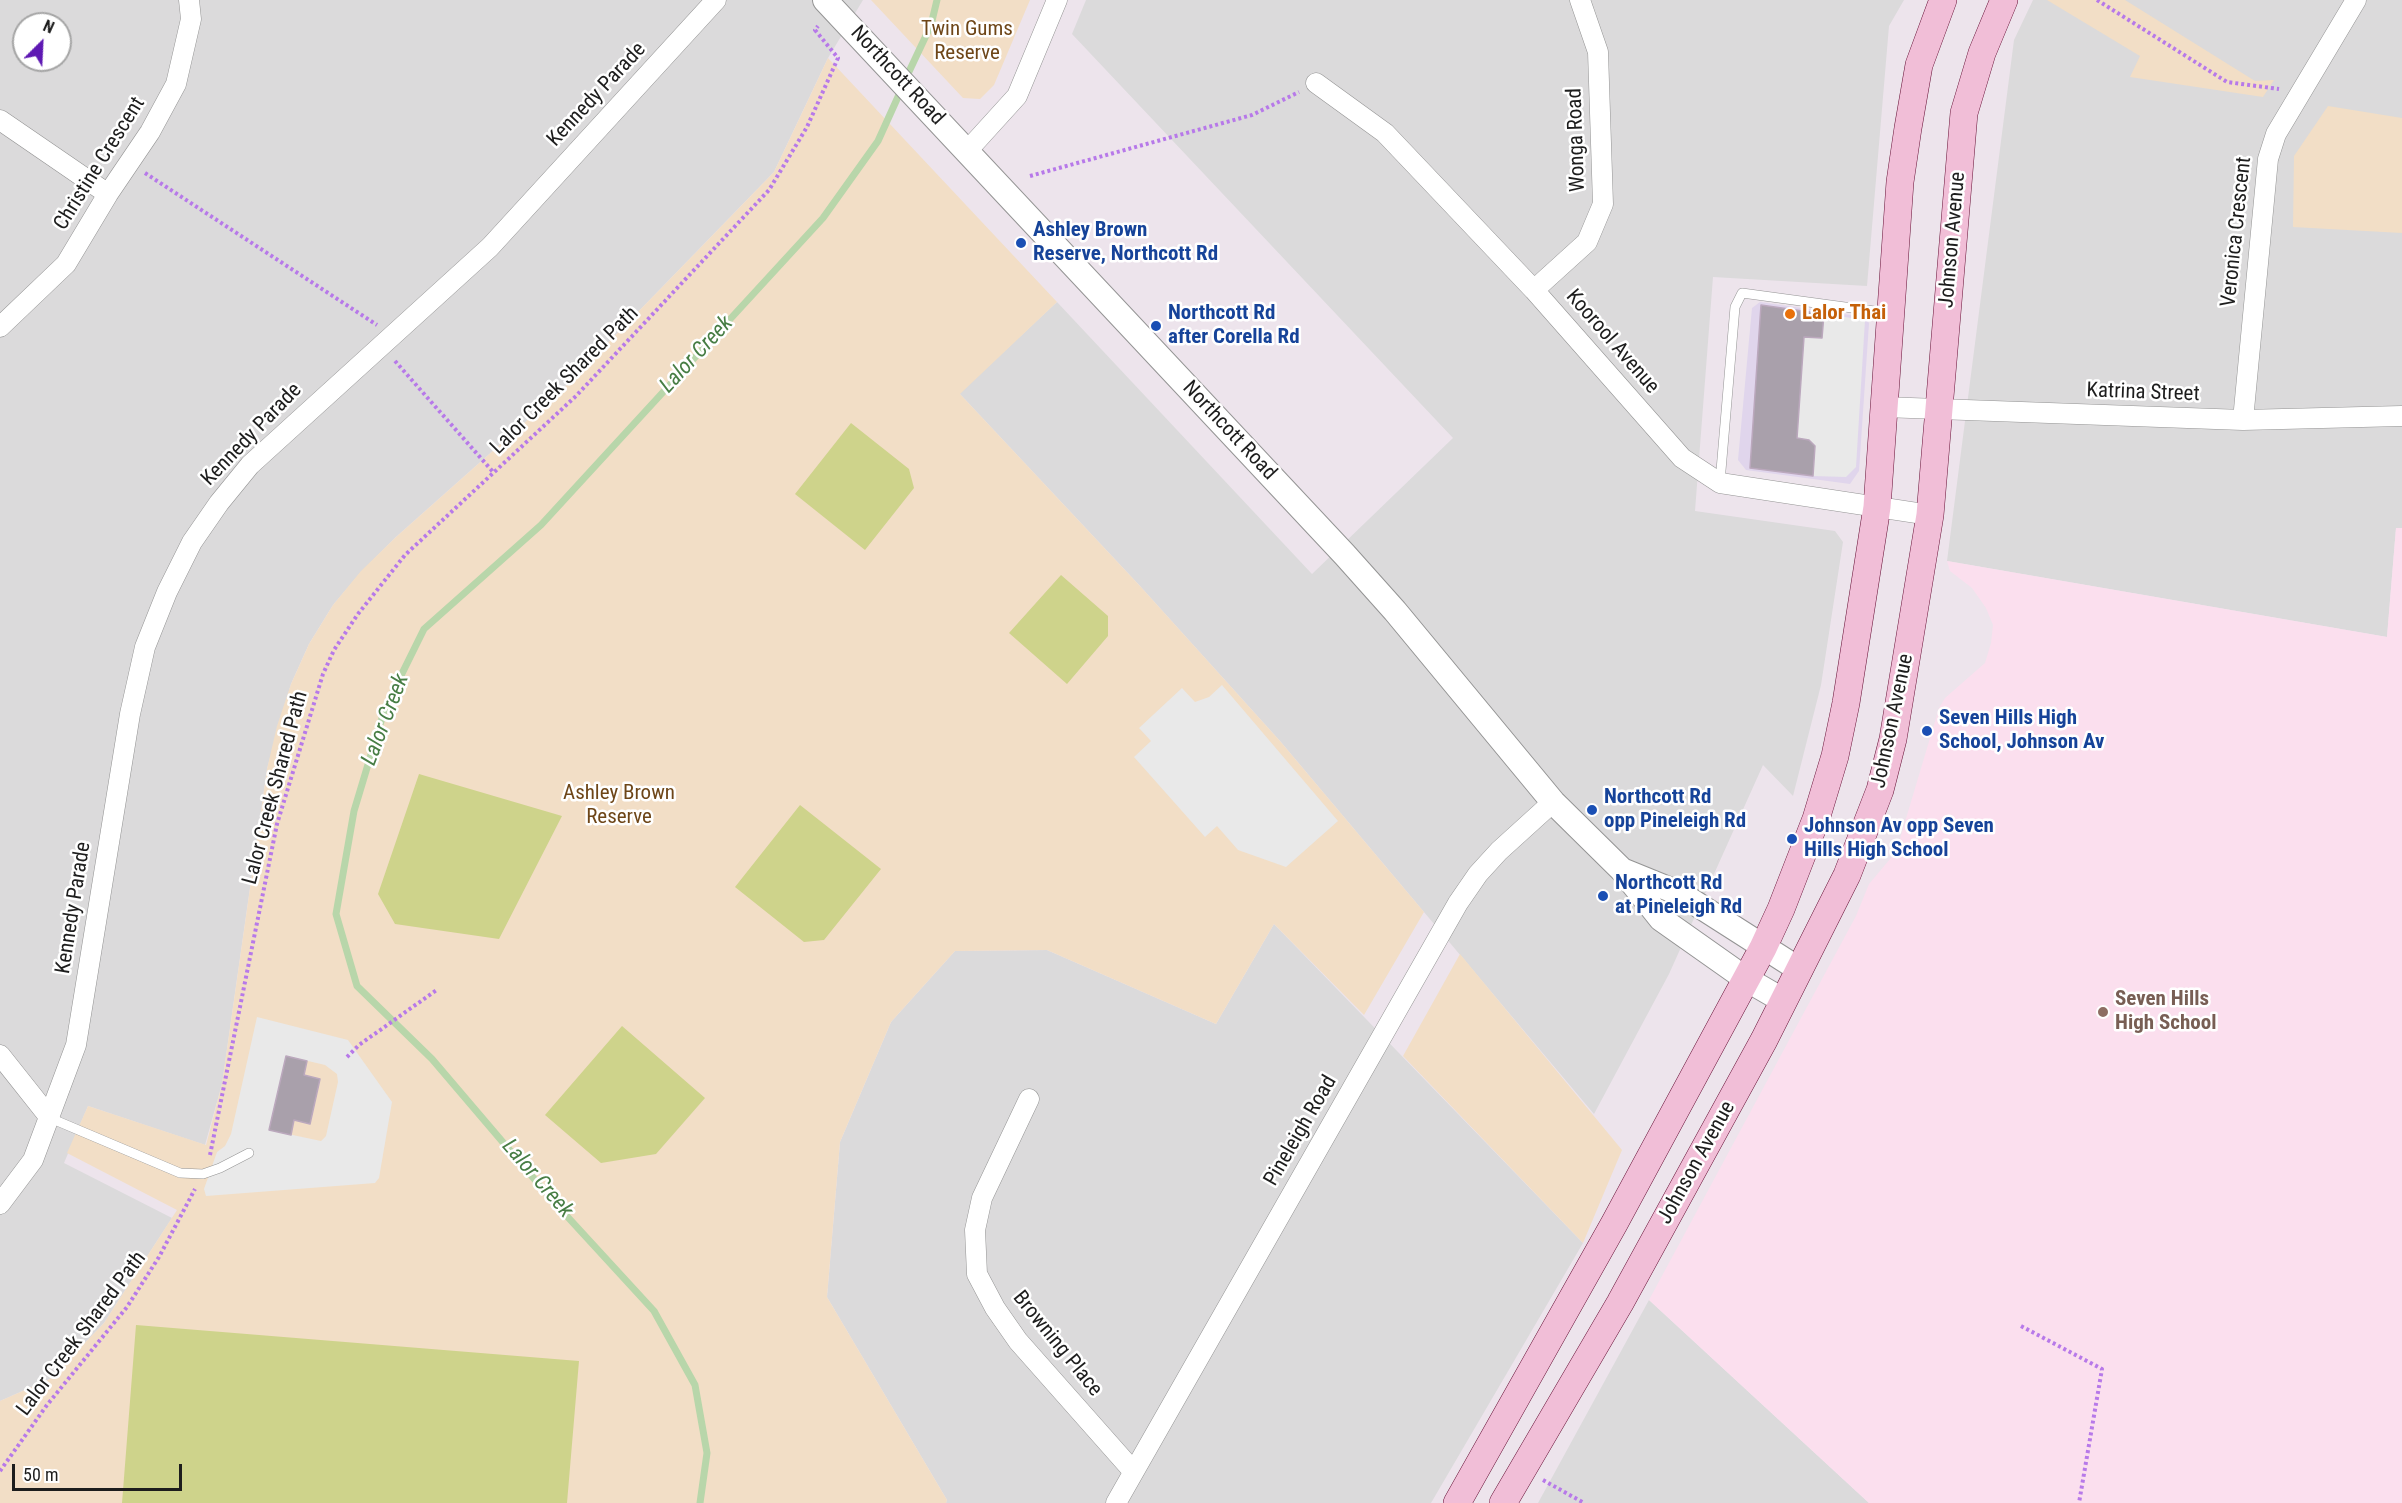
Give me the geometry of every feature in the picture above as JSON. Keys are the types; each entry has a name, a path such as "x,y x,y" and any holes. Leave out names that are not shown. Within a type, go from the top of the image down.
{"main road":[{"name":"Johnson Avenue","path":"1456,1503 1543,1352 1763,948 1781,909 1816,819 1835,756 1855,651 1877,507 1900,182 1908,128 1919,65 1943,0"},
{"name":"Johnson Avenue","path":"1503,1503 1625,1293 1784,1001 1847,875 1880,790 1893,739 1930,515 1964,113 1982,53 2004,0"}],"street":[{"name":"Christine Crescent","path":"0,327 66,264 108,194 150,132 176,84 191,19 189,0"},
{"name":"Kennedy Parade","path":"0,1204 33,1160 76,1045 128,726 142,658 167,592 192,543 219,503 250,465 490,247 716,0"},
{"name":"Northcott Road","path":"825,0 1353,563 1553,802 1622,870 1661,919 1746,979 1784,1001"},
{"path":"968,150 1017,96 1057,0"},
{"name":"Wonga Road","path":"1534,290 1587,242 1603,204 1598,52 1580,0"},
{"name":"Veronica Crescent","path":"2243,420 2268,159 2276,134 2356,0"},
{"name":"Koorool Avenue","path":"1316,83 1385,133 1534,290 1682,458 1720,483 1930,515"},
{"path":"0,120 108,194"},
{"name":"Katrina Street","path":"1883,407 1939,411 2243,420 2402,416"},
{"name":"Pineleigh Road","path":"1116,1503 1458,903 1478,874 1499,850 1553,802"},
{"name":"Northcott Road","path":"1622,870 1682,894 1800,970"},
{"path":"0,1055 50,1118"},
{"name":"Browning Place","path":"1029,1099 982,1198 975,1230 977,1274 995,1308 1018,1341 1133,1471"}],"lane":[{"path":"1720,483 1735,307 1742,293 1892,314"},
{"path":"50,1118 180,1173 203,1174 249,1153"}],"path":[{"path":"2097,0 2227,82 2301,92"},
{"name":"Lalor Creek Shared Path","path":"0,1471 47,1405 127,1307 159,1257 203,1174 216,1138 277,824 323,674 334,650 358,614 405,555 576,396 769,190 807,127 838,58 815,30"},
{"path":"1030,176 1251,115 1316,83"},
{"path":"129,163 375,323 394,360 494,473"},
{"path":"346,1057 358,1045 438,989"},
{"path":"2021,1326 2102,1369 2079,1503"},
{"path":"1543,1480 1584,1503"}],"shaded area":[{"path":"0,0 863,0 828,58 774,172 567,385 396,537 362,571 333,605 309,644 291,684 267,769 222,1084 205,1145 88,1106 64,1163 172,1218 104,1323 50,1379 0,1401"},
{"path":"1086,0 1904,0 1889,26 1867,286 1713,277 1695,511 1835,531 1843,542 1821,685 1793,796 1763,765 1669,974 1594,1114 1280,741 1140,586 959,393 1057,302 1312,574 1453,438 1072,34"},
{"path":"2033,0 2402,0 2402,528 2396,528 2387,637 1947,561 2014,40"},
{"path":"1760,302 1864,317 1869,323 1859,471 1850,484 1746,470 1738,460 1752,308"},
{"path":"1824,314 1865,320 1856,467 1846,477 1813,476 1814,446 1809,440 1797,438 1804,337 1822,337"},
{"name":"Seven Hills High School","path":"2396,528 2402,528 2402,1503 1869,1503 1649,1300 1856,916 1869,884 1896,852 1939,708 1945,698 1985,663 1993,625 1986,608 1972,588 1950,571 1947,561 2387,637"},
{"path":"1222,685 1338,821 1286,867 1238,850 1217,826 1205,837 1134,757 1151,741 1139,728 1182,688 1195,702 1209,697"},
{"path":"1274,924 1583,1243 1431,1503 946,1503 947,1500 827,1297 840,1142 891,1022 955,951 1047,950 1216,1024"},
{"path":"257,1017 348,1040 392,1102 379,1178 375,1183 206,1196 204,1189 217,1152 225,1146 231,1134","holes":["287,1056 325,1065 337,1074 338,1082 326,1136 321,1141 269,1130"]},
{"path":"1649,1300 1869,1503 1538,1503"}],"green space":[{"name":"Twin Gums Reserve","path":"871,0 1030,0 994,85 980,99 963,98"},
{"path":"2047,0 2125,0 2255,81 2274,80 2263,97 2130,77 2140,56"},
{"name":"Ashley Brown Reserve","path":"828,58 1057,302 960,394 1140,586 1280,741 1424,912 1364,1015 1274,924 1216,1024 1047,950 955,951 891,1022 840,1142 827,1297 947,1500 946,1503 0,1503 0,1401 50,1379 104,1323 177,1210 67,1153 88,1106 206,1145 222,1084 267,769 277,726 291,684 309,644 333,605 361,571 567,385 774,172"},
{"path":"2328,106 2402,118 2402,233 2293,227 2294,156"},
{"path":"851,423 909,469 914,488 865,550 795,494"},
{"path":"1061,575 1108,616 1108,636 1067,684 1009,633"},
{"path":"419,774 562,816 499,939 395,924 378,894"},
{"path":"800,805 881,869 824,940 804,942 735,887"},
{"path":"1460,954 1622,1150 1583,1243 1403,1056"},
{"path":"622,1026 705,1098 656,1154 601,1163 545,1115"},
{"path":"136,1325 579,1361 567,1503 122,1503"}],"building":[{"path":"1761,305 1824,314 1822,338 1804,337 1797,438 1809,440 1815,446 1813,476 1750,468"},
{"path":"286,1056 307,1061 304,1075 320,1079 310,1124 294,1120 291,1135 269,1130"}],"waterway":[{"name":"Lalor Creek","path":"906,78 931,25 937,0"},
{"name":"Lalor Creek","path":"700,1503 707,1453 695,1385 654,1311 553,1201 432,1059 357,986 336,914 354,811 385,708 424,629 541,525 823,218 878,141 902,88"}],"place":[{"name":"Ashley Brown Reserve, Northcott Rd","path":"1021,243"},
{"name":"Lalor Thai","path":"1790,314"},
{"name":"Northcott Rd after Corella Rd","path":"1156,326"},
{"name":"Seven Hills High School, Johnson Av","path":"1927,731"},
{"name":"Northcott Rd opp Pineleigh Rd","path":"1592,810"},
{"name":"Johnson Av opp Seven Hills High School","path":"1792,839"},
{"name":"Northcott Rd at Pineleigh Rd","path":"1603,896"},
{"name":"Seven Hills High School","path":"2103,1012"}]}
